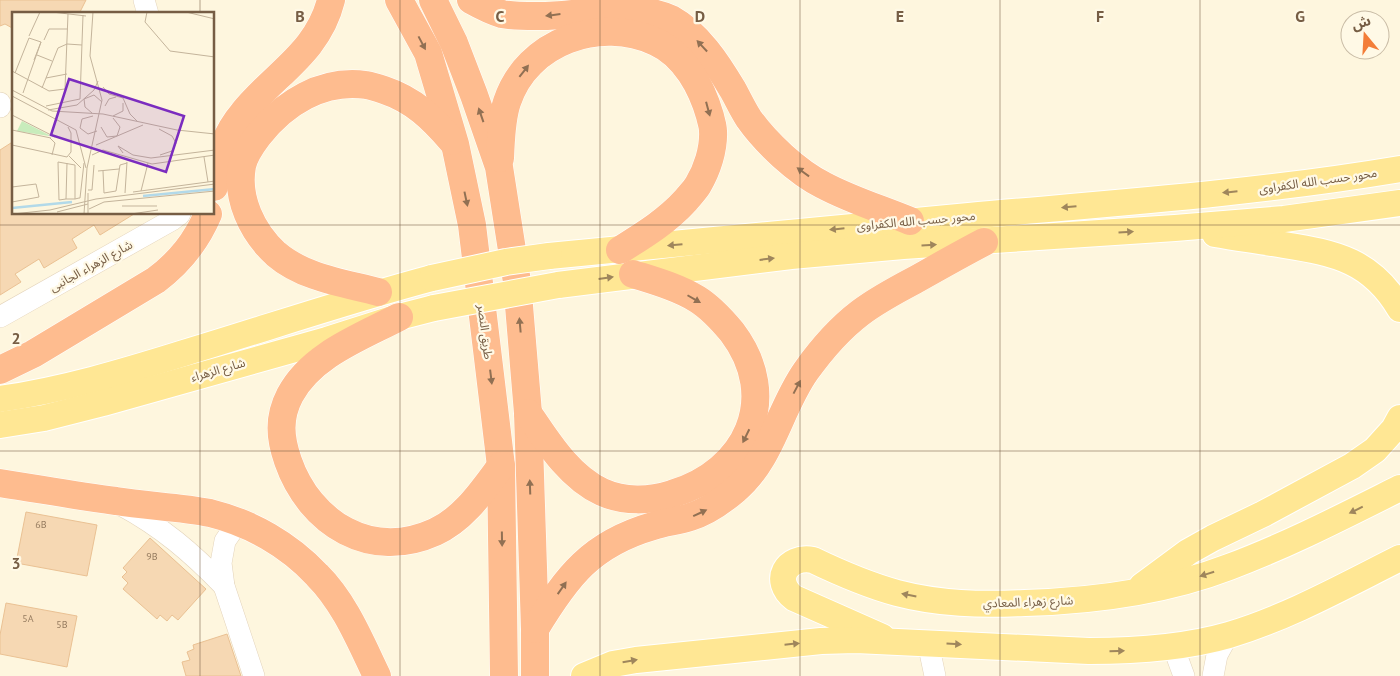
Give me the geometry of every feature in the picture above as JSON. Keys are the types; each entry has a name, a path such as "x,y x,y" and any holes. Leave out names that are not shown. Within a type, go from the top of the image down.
{"highway":[{"path":"215,176 216,166 231,130 242,113 300,57 319,32 330,0"},
{"name":"طريق النصر","path":"399,0 428,53 455,144 472,225 502,466 504,676"},
{"path":"433,0 454,43 499,167 516,282 528,412 535,676"},
{"path":"471,0 502,14 537,16 607,7 629,7 648,10 670,19 690,33 710,54 749,119 773,146 799,169 829,188 910,221"},
{"path":"499,167 507,102 520,76 540,55 552,47 577,36 604,31 632,33 658,43 681,60 695,80 706,101 713,131 709,160 698,186 675,212 649,233 620,250"},
{"path":"378,292 301,270 277,254 259,237 249,216 241,189 242,164 252,143 265,127 288,105 312,92 337,84 366,85 394,94 418,106 455,144"},
{"path":"0,370 33,354 156,280 170,269 193,243 207,215"},
{"path":"535,629 569,578 592,554 614,541 639,531 691,517 723,500 737,488 753,472 768,447 805,372 836,334 860,313 984,242"},
{"path":"528,412 555,452 577,474 602,492 633,500 663,497 689,490 727,464 749,431 754,412 756,393 754,373 741,344 722,319 697,299 669,285 633,274"},
{"path":"399,317 320,360 304,376 290,395 281,417 282,442 291,469 304,493 319,512 337,527 360,538 384,543 413,540 437,532 459,516 480,494 502,466"},
{"path":"0,483 114,501 210,513 238,522 268,536 294,554 318,576 338,601 377,676"}],"main road":[{"name":"محور حسب الله الكفراوى","path":"432,278 506,262 549,256 910,221 1185,197 1286,186 1400,169"},
{"name":"محور حسب الله الكفراوى","path":"434,308 558,285 633,274 791,256 903,246 984,242 1284,219 1400,203"},
{"path":"1175,228 1320,250 1347,259 1372,274 1392,294 1400,309"},
{"name":"شارع الزهراء","path":"0,400 39,394 96,380 378,292 432,278"},
{"name":"شارع الزهراء","path":"0,425 44,418 103,403 434,308"},
{"path":"1132,593 1160,572 1213,538 1263,514 1352,466 1376,450 1394,429 1400,418"},
{"name":"شارع زهراء المعادي","path":"892,641 794,598 788,594 784,586 783,578 785,571 790,564 805,558 858,580 897,593 938,601 980,605 1063,602 1132,593 1226,568 1265,553 1400,488"},
{"name":"شارع زهراء المعادي","path":"584,676 613,664 636,660 821,641 892,641 1089,651 1122,651 1172,646 1228,636 1300,609 1400,558"}],"street":[{"name":"شارع الزهراء الجانبى","path":"0,317 179,215"},
{"path":"114,501 143,517 171,537 197,558 224,586"},
{"path":"238,522 226,541 221,563 224,586 254,676"},
{"path":"1213,676 1218,655 1228,636"},
{"path":"928,643 935,676"},
{"path":"1172,646 1184,676"}],"building":[{"path":"0,0 86,0 80,12 12,12 12,28 5,24 0,26"},
{"path":"12,142 12,215 132,215 100,235 94,225 72,239 77,248 44,268 39,259 15,274 21,282 0,295 0,150"},
{"path":"26,512 97,525 87,576 16,563"},
{"path":"150,538 206,589 178,620 172,615 167,621 160,615 157,619 123,589 128,583 122,577 127,572 123,568"},
{"path":"6,603 77,616 67,667 0,654 0,635"},
{"path":"227,634 241,676 186,676 182,662 190,660 187,652 194,649 193,645"}]}
